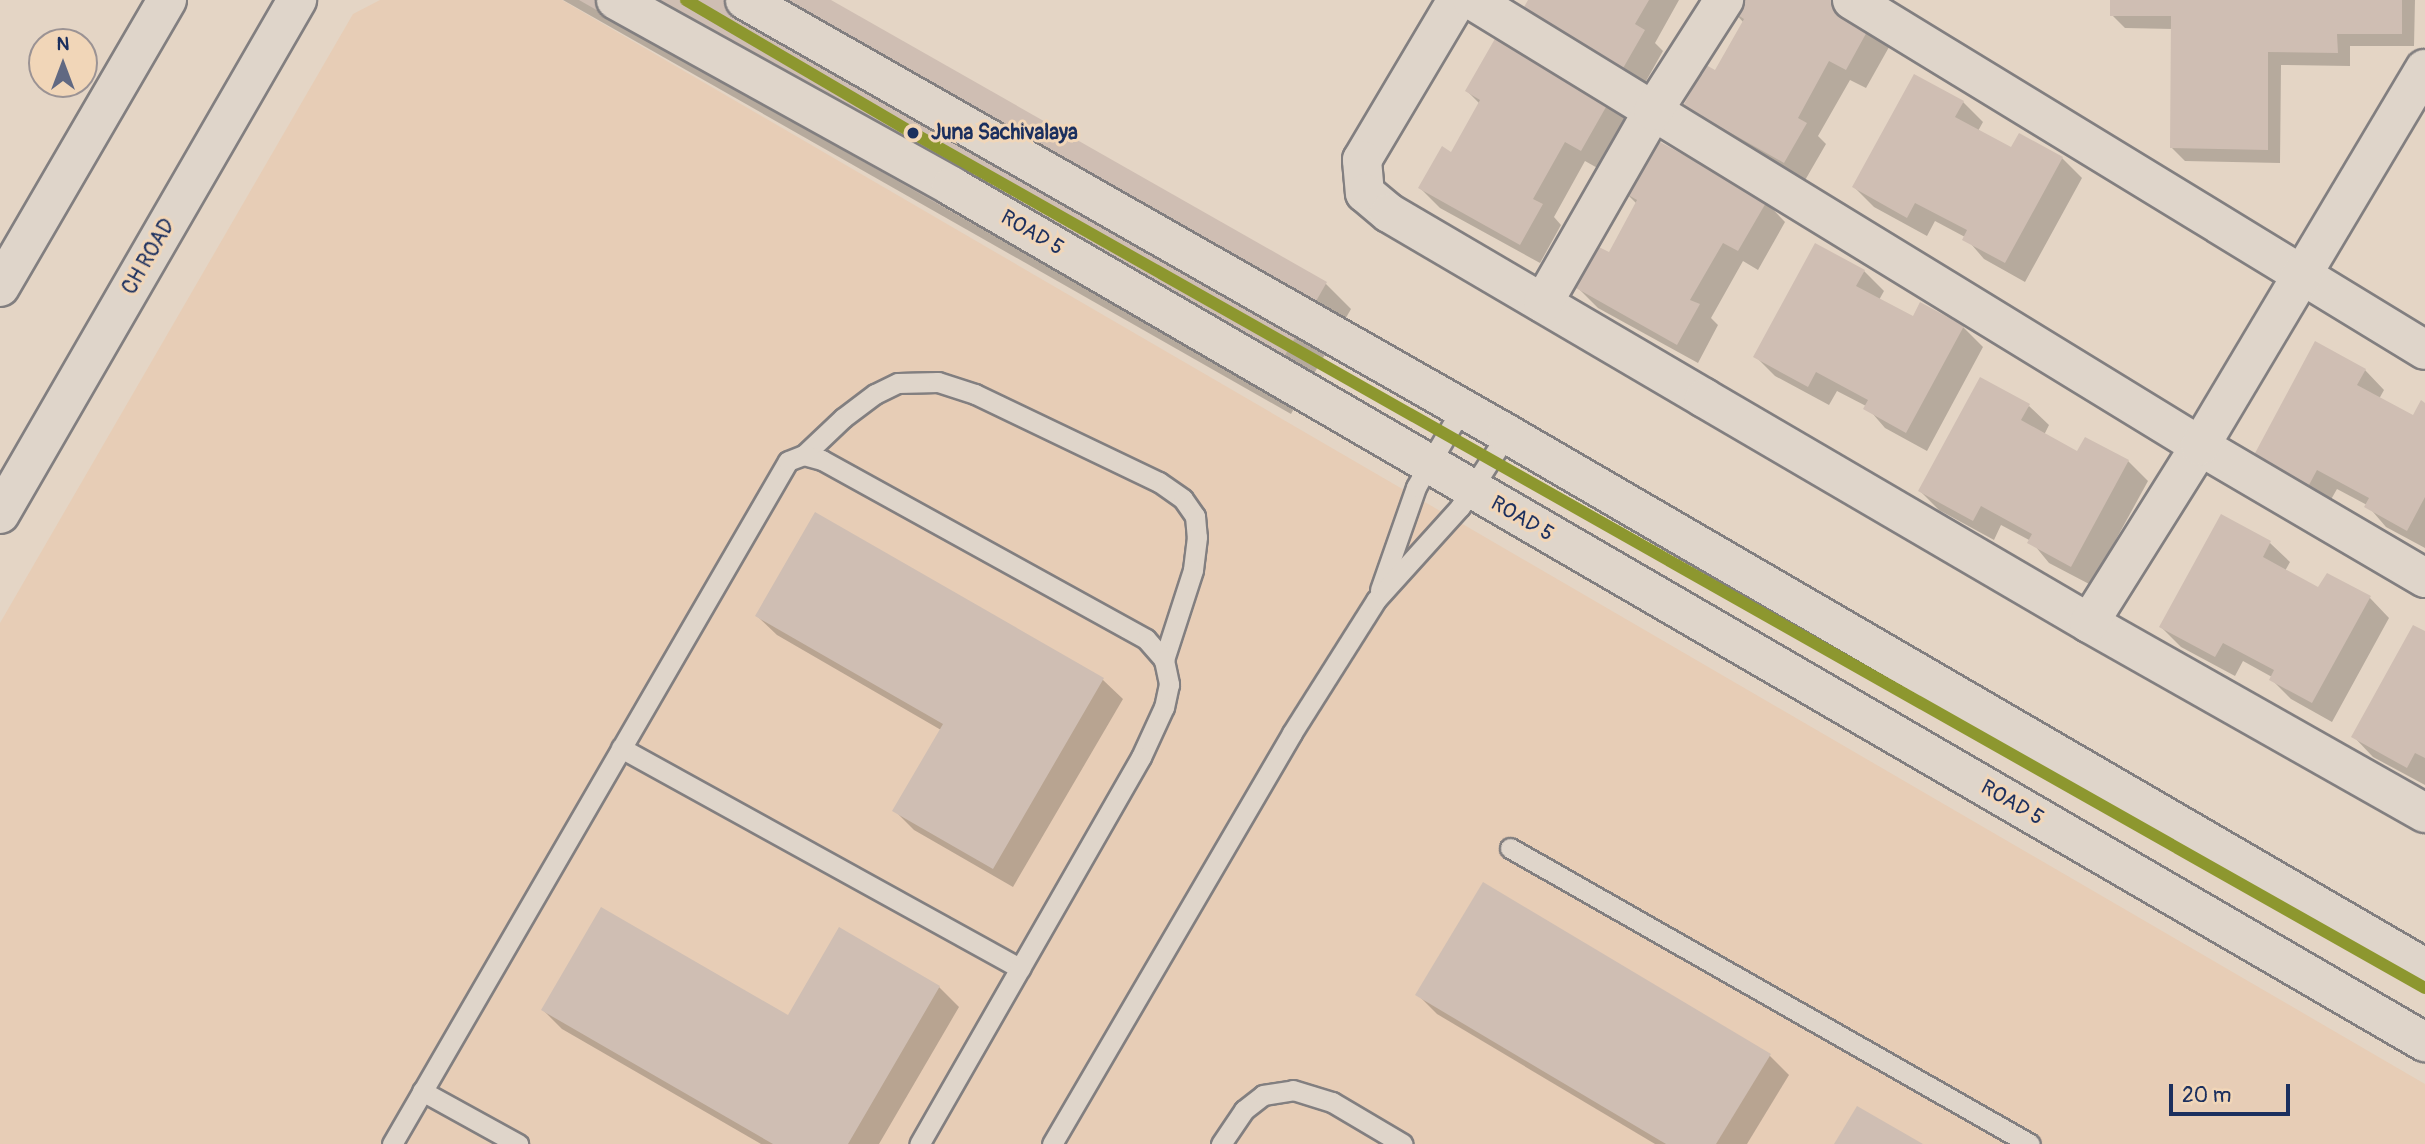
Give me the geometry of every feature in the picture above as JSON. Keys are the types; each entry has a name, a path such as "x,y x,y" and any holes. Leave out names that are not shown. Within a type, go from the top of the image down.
{"street":[{"path":"0,287 167,0"},
{"name":"CH ROAD","path":"0,514 297,0"},
{"name":"ROAD 5","path":"616,0 951,186 2425,1042"},
{"path":"745,0 1462,408 2425,968"},
{"path":"1457,0 1362,160 1365,194 1390,213 2090,623 2425,813"},
{"path":"1472,0 2200,446 2425,578"},
{"path":"1543,303 1653,111 1724,0"},
{"path":"1852,0 2425,350"},
{"path":"2090,623 2200,446 2425,69"}],"lane":[{"path":"392,1144 788,461 804,455 843,418 875,394 898,383 938,382 975,394 1159,482 1189,507 1195,516 1197,537 1193,570 1164,660 1168,684 1164,706 1141,757 919,1144"},
{"path":"1376,600 1416,487 1462,408"},
{"path":"1052,1144 1292,733 1376,600 1460,507 1469,489 1507,434"},
{"path":"804,455 822,460 1146,639 1164,660"},
{"path":"621,748 1020,968"},
{"path":"1510,848 2031,1144"},
{"path":"1221,1144 1244,1110 1263,1095 1293,1090 1332,1102 1403,1144"},
{"path":"422,1091 518,1144"}],"shaded area":[{"path":"380,0 562,0 2425,1084 2425,1144 0,1144 0,623 353,14"}],"building":[{"path":"579,0 831,0 1327,282 1265,390"},
{"path":"1528,0 1649,0 1635,24 1645,30 1622,70 1520,14"},
{"path":"1735,0 1840,0 1874,19 1846,70 1829,61 1798,118 1807,123 1784,163 1683,106 1706,65 1715,70 1744,19 1730,10"},
{"path":"2110,0 2402,0 2402,34 2337,34 2338,53 2268,52 2268,150 2170,148 2171,16 2110,16"},
{"path":"1496,37 1610,100 1581,151 1565,142 1533,199 1543,204 1520,245 1418,188 1442,146 1451,152 1480,100 1465,91"},
{"path":"1914,74 1964,101 1955,117 2011,147 2019,133 2063,157 2005,263 1962,240 1967,230 1915,203 1907,218 1852,187"},
{"path":"1653,138 1767,201 1738,251 1723,243 1690,300 1700,304 1677,345 1576,288 1599,247 1609,252 1637,200 1623,192"},
{"path":"1815,243 1865,270 1856,286 1913,316 1920,302 1964,326 1906,433 1863,409 1868,400 1816,372 1808,387 1753,357"},
{"path":"2315,341 2366,369 2357,385 2413,415 2421,400 2425,403 2425,497 2407,531 2364,507 2369,498 2317,470 2309,485 2254,455"},
{"path":"1980,377 2030,404 2021,420 2077,451 2085,437 2129,460 2071,567 2027,543 2032,534 1981,506 1973,521 1918,491"},
{"path":"815,512 1104,678 993,869 892,811 943,724 755,616"},
{"path":"2221,514 2271,541 2263,557 2318,587 2327,573 2371,596 2312,703 2269,680 2274,670 2223,643 2215,657 2159,627"},
{"path":"2413,625 2425,631 2425,758 2415,753 2407,768 2351,737"},
{"path":"1483,882 1771,1054 1716,1144 1666,1144 1415,995"},
{"path":"601,907 788,1015 839,927 940,986 848,1144 773,1144 541,1010"},
{"path":"1857,1106 1923,1144 1834,1144"}],"transit line":[{"path":"686,0 913,133 2425,988"}],"place":[{"name":"Juna Sachivalaya","path":"913,133"}]}
